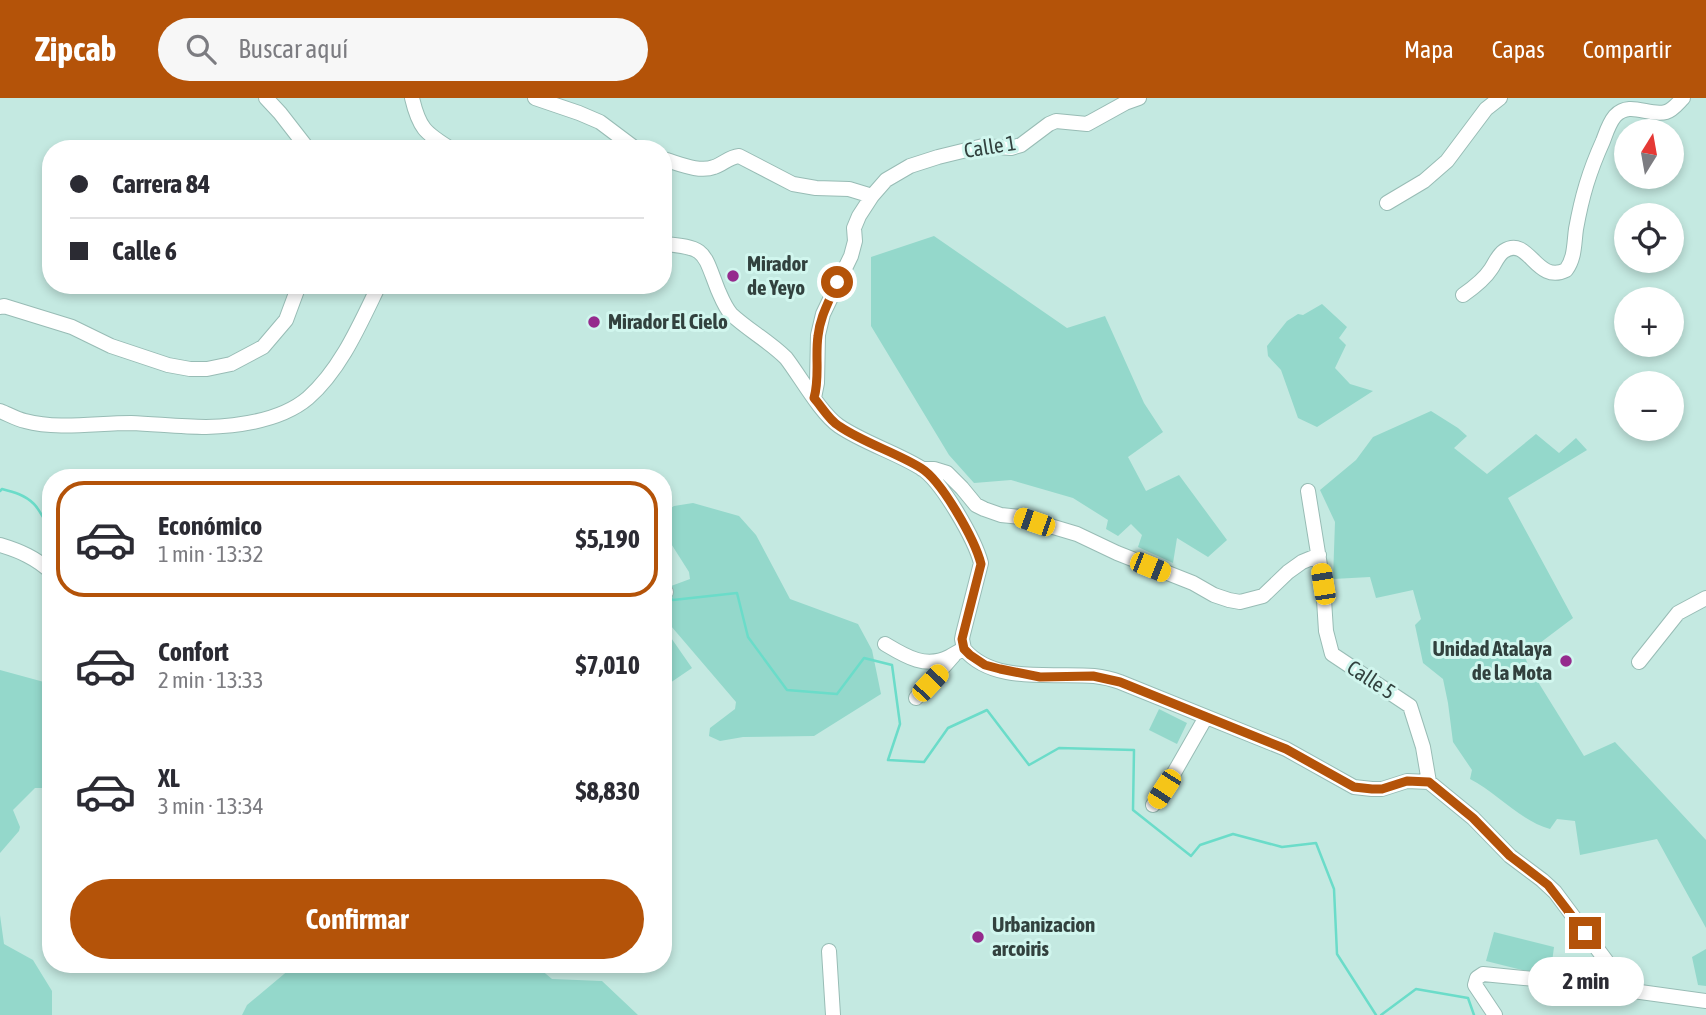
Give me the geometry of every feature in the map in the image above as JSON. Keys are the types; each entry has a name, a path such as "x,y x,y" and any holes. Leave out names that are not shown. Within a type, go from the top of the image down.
{"street":[{"path":"266,98 301,140"},
{"path":"535,98 600,122 624,140"},
{"name":"Calle 1","path":"814,398 819,329 827,304 851,256 856,222 872,196 892,176 922,162 983,146 1016,147 1052,122 1087,124 1139,98"},
{"path":"1387,202 1424,181 1447,161 1486,108 1500,98"},
{"path":"1462,295 1482,280 1501,253 1507,249 1521,250 1548,273 1566,270 1573,258 1587,179 1614,117 1630,108 1667,112 1683,98"},
{"path":"412,99 422,127 438,140"},
{"path":"672,161 709,169 729,158 739,156 793,184 816,188 849,188 872,196"},
{"path":"672,245 692,247 704,256 727,309 777,350 839,426 922,469 945,494 965,527 981,564 961,650 916,698"},
{"path":"0,307 72,327 111,346 168,365 207,369 231,364 263,347 286,320 296,294"},
{"path":"0,411 21,420 55,426 132,423 208,427 260,420 282,413 307,399 328,377 357,331 375,294"},
{"path":"922,469 947,473 976,505 992,512 1020,517 1077,534 1194,583 1214,595 1240,602 1263,596 1302,562 1319,555 1308,491"},
{"path":"0,545 15,549 42,564"},
{"name":"Calle 5","path":"1319,555 1326,631 1332,654 1410,706 1423,747 1429,782"},
{"path":"1639,662 1678,613 1706,598"},
{"path":"885,644 921,662 939,660 961,650"},
{"path":"961,650 985,665 1018,674 1107,678 1286,749 1354,787 1382,789 1407,781 1429,782 1473,818 1510,856 1555,892 1630,990"},
{"path":"1153,805 1206,717"},
{"path":"829,951 833,1015"},
{"path":"1495,1015 1475,985 1483,974 1706,1001"}],"green space":[{"path":"934,236 1067,328 1105,316 1144,403 1163,432 1128,457 1146,491 1179,475 1227,540 1208,557 1177,538 1173,563 1138,547 1142,535 1131,524 1118,536 1106,529 1108,520 1073,498 1011,480 974,483 949,455 871,326 871,257"},
{"path":"1322,304 1347,327 1339,338 1346,345 1335,368 1350,384 1373,391 1317,427 1298,418 1281,370 1268,356 1267,346 1287,321"},
{"path":"1431,411 1467,436 1454,448 1487,474 1536,434 1559,453 1576,438 1587,450 1508,498 1573,618 1524,655 1584,756 1615,742 1706,840 1706,928 1657,839 1580,855 1575,821 1557,819 1550,829 1539,825 1470,779 1472,770 1453,742 1443,679 1423,663 1415,625 1421,619 1413,590 1376,598 1370,577 1333,579 1335,522 1320,490 1356,460 1373,437"},
{"path":"693,503 739,516 756,535 790,599 858,624 872,650 881,694 814,736 743,737 720,741 709,736 710,728 735,709 736,702 672,627 672,586 690,579 689,572 672,545 674,506"},
{"path":"672,639 692,668 672,682"},
{"path":"0,670 42,681 42,788 35,788 13,810 19,831 0,853"},
{"path":"1159,709 1187,723 1177,744 1149,730"},
{"path":"0,915 4,944 33,960 52,991 52,1015 0,1015"},
{"path":"1494,932 1554,947 1550,977 1486,961"},
{"path":"1706,949 1706,986 1698,985 1692,957"},
{"path":"285,973 545,973 552,979 602,981 638,1015 242,1015 247,1005"}],"waterway":[{"path":"0,491 2,489 23,496 36,506 42,515"},
{"path":"672,600 737,593 748,637 787,690 837,694 864,658 892,665 900,724 888,760 924,762 948,728 987,710 1029,765 1059,748 1134,750 1133,810 1191,856 1200,845 1233,834 1282,847 1316,843 1334,889 1337,954 1376,1015"},
{"path":"1381,1015 1416,989 1468,998 1474,1015"}],"place":[{"name":"Mirador de Yeyo","path":"733,276"},
{"name":"Mirador El Cielo","path":"594,322"},
{"name":"Unidad Atalaya de la Mota","path":"1566,661"},
{"name":"Urbanizacion arcoiris","path":"978,937"}],"route":[{"path":"837,282 819,329 814,398 839,426 922,469 945,494 965,527 981,564 962,639 964,649 970,655 985,665 1018,674 1040,677 1093,676 1120,682 1286,749 1318,765 1343,782 1363,790 1382,789 1415,780 1429,782 1473,818 1499,847 1548,885 1585,933"}]}
